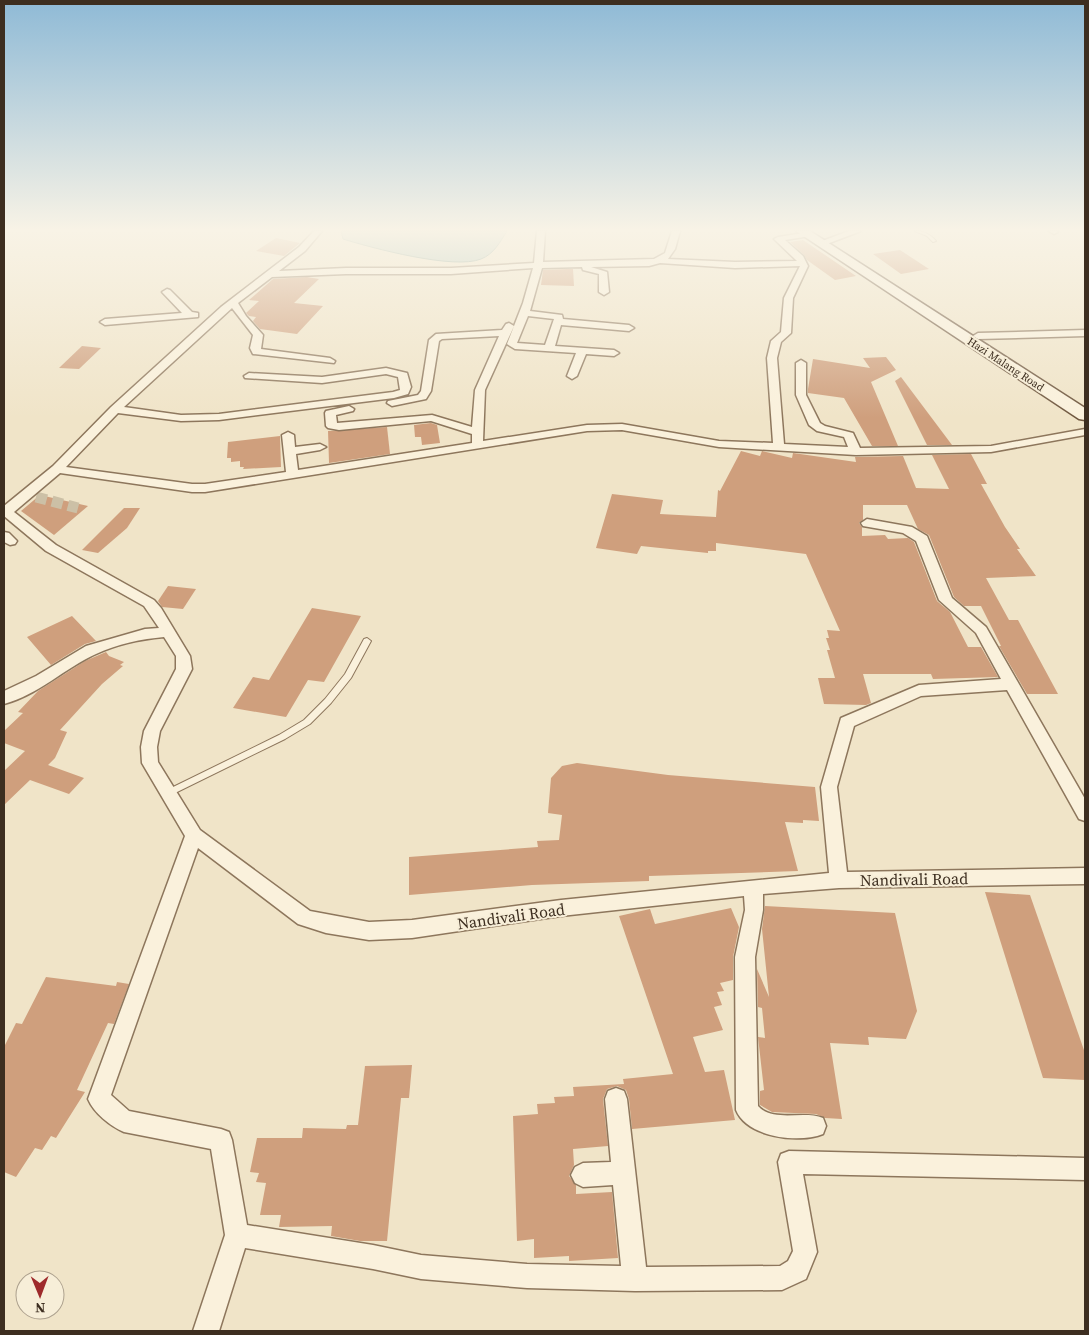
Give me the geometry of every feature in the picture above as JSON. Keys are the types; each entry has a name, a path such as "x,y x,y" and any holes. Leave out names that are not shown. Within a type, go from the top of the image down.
{"main road":[{"name":"Hazi Malang Road","path":"902,293 1085,415"},
{"name":"Hazi Malang Road","path":"908,293 1085,405"}],"street":[{"path":"168,293 190,314"},
{"path":"7,517 31,496 116,409 217,315 244,293"},
{"path":"477,444 480,390 524,293"},
{"path":"532,293 513,345 614,353"},
{"path":"779,447 772,358 776,341 786,333 786,301 789,293"},
{"path":"233,302 242,317 258,335 255,348 257,352 330,361"},
{"path":"105,322 190,314 217,315"},
{"path":"524,314 559,317 559,322 549,348"},
{"path":"559,322 629,328"},
{"path":"478,432 432,418 336,427 332,426 330,413 422,397 426,391 434,340 439,336 506,333"},
{"path":"978,336 1085,333"},
{"path":"572,376 582,350"},
{"path":"801,363 801,394 815,425 821,429 849,434 856,452"},
{"path":"116,409 182,418 219,416 394,395 404,392 406,387 403,375 386,371 334,380 249,376"},
{"path":"57,469 192,488 220,486 587,428 622,427 719,444 856,452 991,449 1085,432"},
{"path":"288,435 292,474"},
{"path":"289,451 320,447"},
{"name":"Nandivali Road","path":"7,517 51,548 149,604 156,610 167,632 183,656 184,669 152,731 149,747 150,763 194,835 305,918 369,932 412,929 561,908 753,887 839,880 1085,876"},
{"path":"867,523 907,530 922,539 946,600 981,630 1085,814"},
{"path":"4,698 41,680 91,650 145,634 167,632"},
{"path":"839,880 829,787 847,722 919,691 1011,684"},
{"path":"194,835 99,1100 124,1122 221,1140 237,1235 206,1331"},
{"path":"753,887 754,910 745,957 747,1110 752,1118 763,1122 816,1126"},
{"path":"616,1099 636,1279"},
{"path":"237,1235 373,1257 421,1267 527,1276 636,1279 782,1278 797,1270 805,1252 789,1162 1085,1169"},
{"path":"583,1175 624,1173"}],"lane":[{"path":"168,793 282,737 306,722 328,701 348,676 367,641"}],"building":[{"path":"257,293 304,293 294,303 323,306 297,334 260,329 253,321 256,317 249,316 246,313 259,301 249,300"},
{"path":"82,346 101,348 79,369 59,368"},
{"path":"886,357 896,370 871,382 898,446 872,446 844,398 808,393 808,389 813,359 870,368 863,358"},
{"path":"901,377 952,445 927,445 895,381"},
{"path":"431,423 437,425 440,443 422,445 421,437 415,437 414,425"},
{"path":"387,427 390,454 329,463 328,431"},
{"path":"280,436 281,467 243,469 244,467 240,467 240,461 231,462 231,458 227,458 228,442"},
{"path":"741,451 760,456 762,451 792,458 793,453 856,462 855,457 903,456 916,488 949,489 932,455 971,454 987,484 981,484 1005,527 1020,549 1017,549 1036,576 986,578 1009,620 1018,620 1058,694 1027,694 999,646 1001,646 981,606 964,606 954,597 929,535 918,529 907,505 863,505 863,520 859,523 862,527 862,536 885,535 888,539 908,538 914,542 937,601 950,612 968,647 981,647 998,677 933,679 931,674 863,674 871,703 866,705 824,704 818,678 835,678 827,650 830,650 826,638 829,638 827,630 840,631 806,554 716,543 716,551 708,551 708,553 641,546 637,554 596,548 612,494 663,500 660,514 716,517 718,490 720,491"},
{"path":"40,495 88,506 54,535 21,511"},
{"path":"124,508 140,508 127,528 98,553 82,550"},
{"path":"168,586 196,589 183,609 162,607 158,601"},
{"path":"312,608 361,616 324,682 308,680 286,717 233,708 253,677 269,680"},
{"path":"72,616 96,641 85,644 51,665 27,637"},
{"path":"106,652 109,656 124,662 120,665 123,666 102,684 60,730 67,732 55,758 48,765 84,778 69,794 30,780 4,805 4,771 25,751 4,743 4,731 23,713 18,712 38,691 85,661"},
{"path":"577,763 668,775 815,787 819,821 803,820 803,823 785,822 798,871 649,876 649,881 532,885 409,895 409,857 538,847 537,841 559,840 562,815 548,813 551,778 562,766"},
{"path":"985,892 1030,895 1085,1053 1085,1080 1043,1078"},
{"path":"765,906 895,913 917,1011 906,1039 868,1037 869,1045 830,1043 842,1119 825,1118 816,1114 772,1112 760,1105 760,1091 764,1090 758,1037 765,1038 762,1008 758,1007 757,969 769,997 762,929"},
{"path":"731,908 739,927 733,957 733,980 720,983 724,991 717,992 722,1005 714,1007 723,1030 693,1037 705,1072 724,1070 735,1120 632,1129 629,1099 626,1090 617,1086 607,1089 603,1099 608,1146 573,1149 574,1165 569,1176 576,1185 576,1194 612,1192 618,1258 569,1261 569,1256 534,1258 534,1239 517,1241 513,1116 538,1114 537,1104 555,1103 554,1097 574,1096 573,1087 624,1084 623,1079 673,1074 619,916 650,909 655,924"},
{"path":"46,977 116,986 117,982 129,984 114,1024 108,1023 77,1090 85,1092 56,1138 51,1136 42,1150 35,1148 16,1177 4,1172 4,1047 16,1023 22,1024"},
{"path":"412,1065 409,1098 401,1098 387,1241 360,1241 331,1236 332,1226 279,1227 281,1215 260,1215 266,1183 256,1182 259,1173 250,1172 257,1138 302,1138 303,1128 346,1129 347,1125 358,1125 365,1066"}],"tunnel":[{"path":"36,497 78,508"}]}
